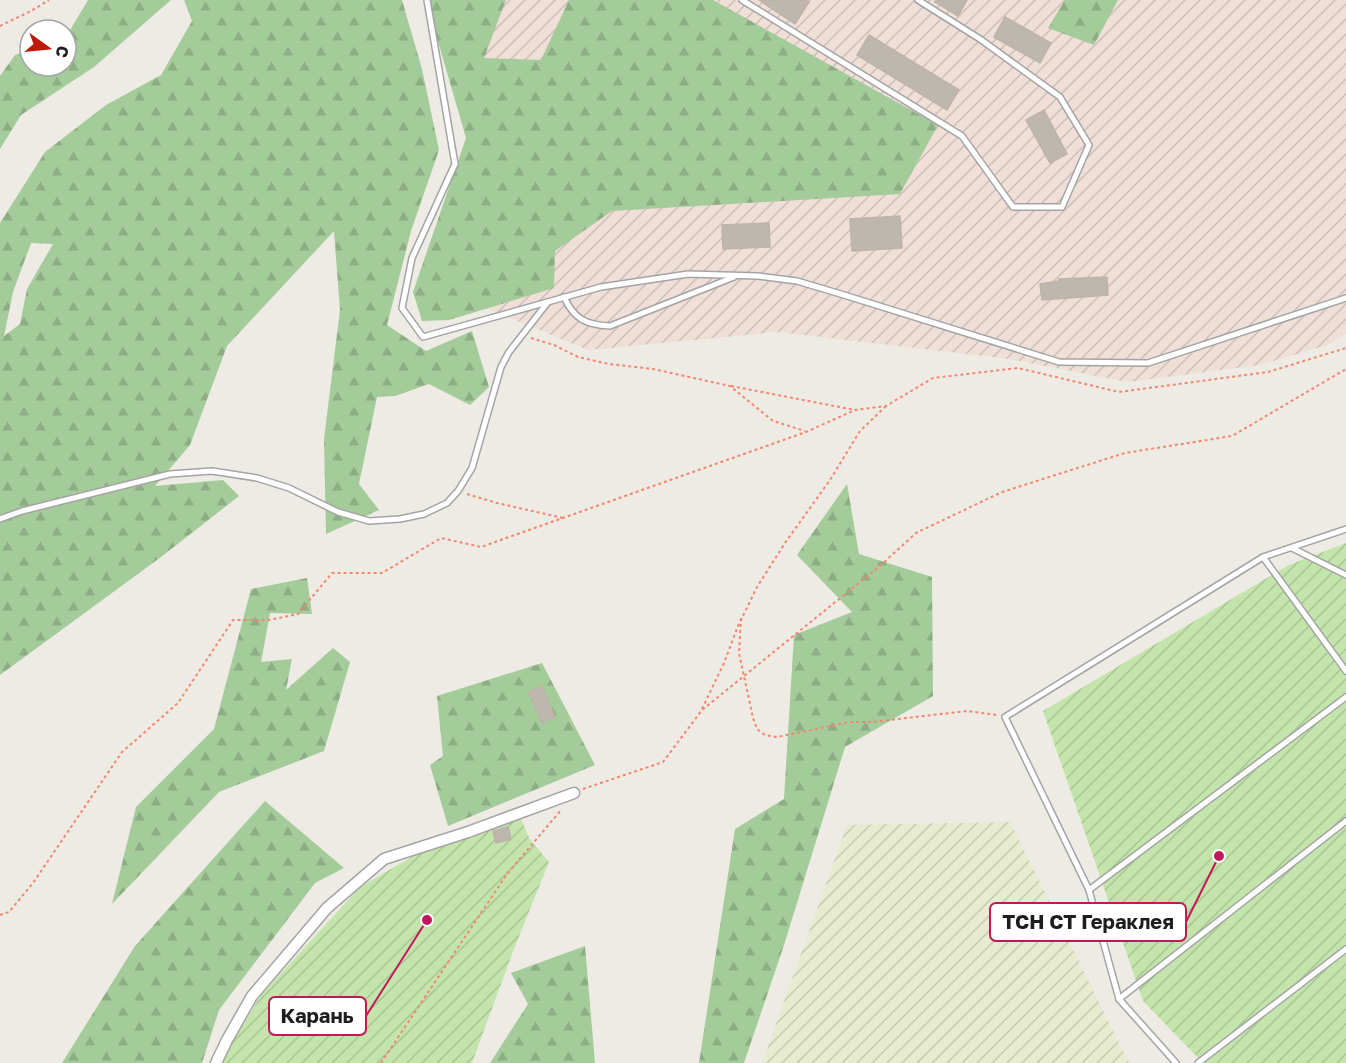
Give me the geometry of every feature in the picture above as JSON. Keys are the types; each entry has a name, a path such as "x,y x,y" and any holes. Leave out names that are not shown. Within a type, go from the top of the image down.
{"street":[{"path":"216,1063 252,996 327,908 384,859 468,832 574,793"}],"lane":[{"path":"427,0 455,164 412,258 402,308 423,337 601,287 688,274 738,275 797,281 1059,362 1148,363 1346,298"},
{"path":"742,0 962,136 1013,207 1062,207 1089,145 1060,97 980,39 918,0"},
{"path":"564,297 569,308 580,318 593,326 610,326 738,275"},
{"path":"0,519 170,474 212,471 257,478 289,488 338,512 369,521 400,519 424,514 447,503 458,491 472,468 501,367 509,352 549,301"},
{"path":"1176,1063 1119,999 1089,890 1005,717 1263,556 1346,529"},
{"path":"1292,548 1346,575"},
{"path":"1263,556 1346,671"},
{"path":"1089,890 1346,697"},
{"path":"1119,999 1346,821"},
{"path":"1198,1063 1346,949"}],"path":[{"path":"0,26 49,0"},
{"path":"522,336 554,345 578,357 609,364 654,369 855,410"},
{"path":"381,1063 507,874 574,793 663,762 702,710 724,663 741,618 762,578 830,480 860,431 886,406 933,378 1018,368 1119,392 1268,372 1346,348"},
{"path":"702,710 881,565 916,533 1002,492 1125,453 1232,436 1346,369"},
{"path":"730,386 773,421 806,432"},
{"path":"0,915 9,912 33,883 122,752 178,703 206,657 233,620 269,620 298,614 332,573 382,573 441,538 481,547 806,432 855,410 886,406"},
{"path":"458,491 497,503 564,518"},
{"path":"741,618 739,653 753,718 757,729 765,735 777,737 849,722 872,722 967,711 1005,717"}],"shaded area":[{"path":"453,0 1346,0 1346,333 1328,345 1260,365 1127,382 1010,359 778,332 588,350 442,290 479,180"}],"green space":[{"path":"88,0 171,0 94,67 78,78 77,18"},
{"path":"184,0 402,0 422,69 439,150 411,231 387,325 426,351 472,331 489,387 470,405 429,384 395,396 377,397 359,484 379,510 326,534 324,439 340,310 334,231 227,346 190,445 155,486 223,480 239,496 161,557 0,675 0,223 45,152 106,105 161,75 192,21","holes":["31,243 53,244 27,289 20,324 4,336 13,292"]},
{"path":"426,0 506,0 484,58 541,60 569,0 713,0 938,125 900,194 612,211 555,251 554,288 449,320 422,321 413,292 466,138"},
{"path":"1065,0 1118,0 1094,45 1048,28"},
{"path":"18,54 18,78 77,78 21,115 0,149 0,76"},
{"path":"847,484 859,554 932,577 933,696 845,747 785,942 744,1063 699,1063 735,829 784,799 794,635 852,612 797,555"},
{"path":"1346,543 1346,1063 1203,1063 1143,1001 1043,711 1289,565"},
{"path":"307,578 312,614 270,613 261,662 292,659 286,690 333,648 350,662 324,751 219,792 112,904 136,807 214,729 251,589"},
{"path":"542,663 595,765 448,826 430,765 443,756 437,696"},
{"path":"265,801 344,868 315,883 219,1010 202,1063 62,1063 135,946"},
{"path":"521,819 529,838 549,862 472,1063 219,1063 262,994 360,887 439,841"},
{"path":"1010,822 1129,1063 762,1063 847,825"},
{"path":"585,946 595,1063 490,1063 528,1004 511,973"}],"building":[{"path":"759,0 806,0 809,2 795,24"},
{"path":"936,0 967,0 958,16 935,2"},
{"path":"1005,17 1051,43 1040,63 994,37"},
{"path":"869,35 959,90 947,110 857,55"},
{"path":"1044,110 1067,154 1050,163 1026,120"},
{"path":"900,216 902,248 852,251 850,219"},
{"path":"769,223 770,247 723,249 722,225"},
{"path":"1107,277 1108,295 1042,300 1040,284 1059,281 1059,279"},
{"path":"542,686 555,717 542,723 529,692"},
{"path":"508,827 511,839 496,843 493,831"}],"place":[{"name":"ТСН СТ Гераклея","path":"1219,856"},
{"name":"Карань","path":"427,920"}]}
